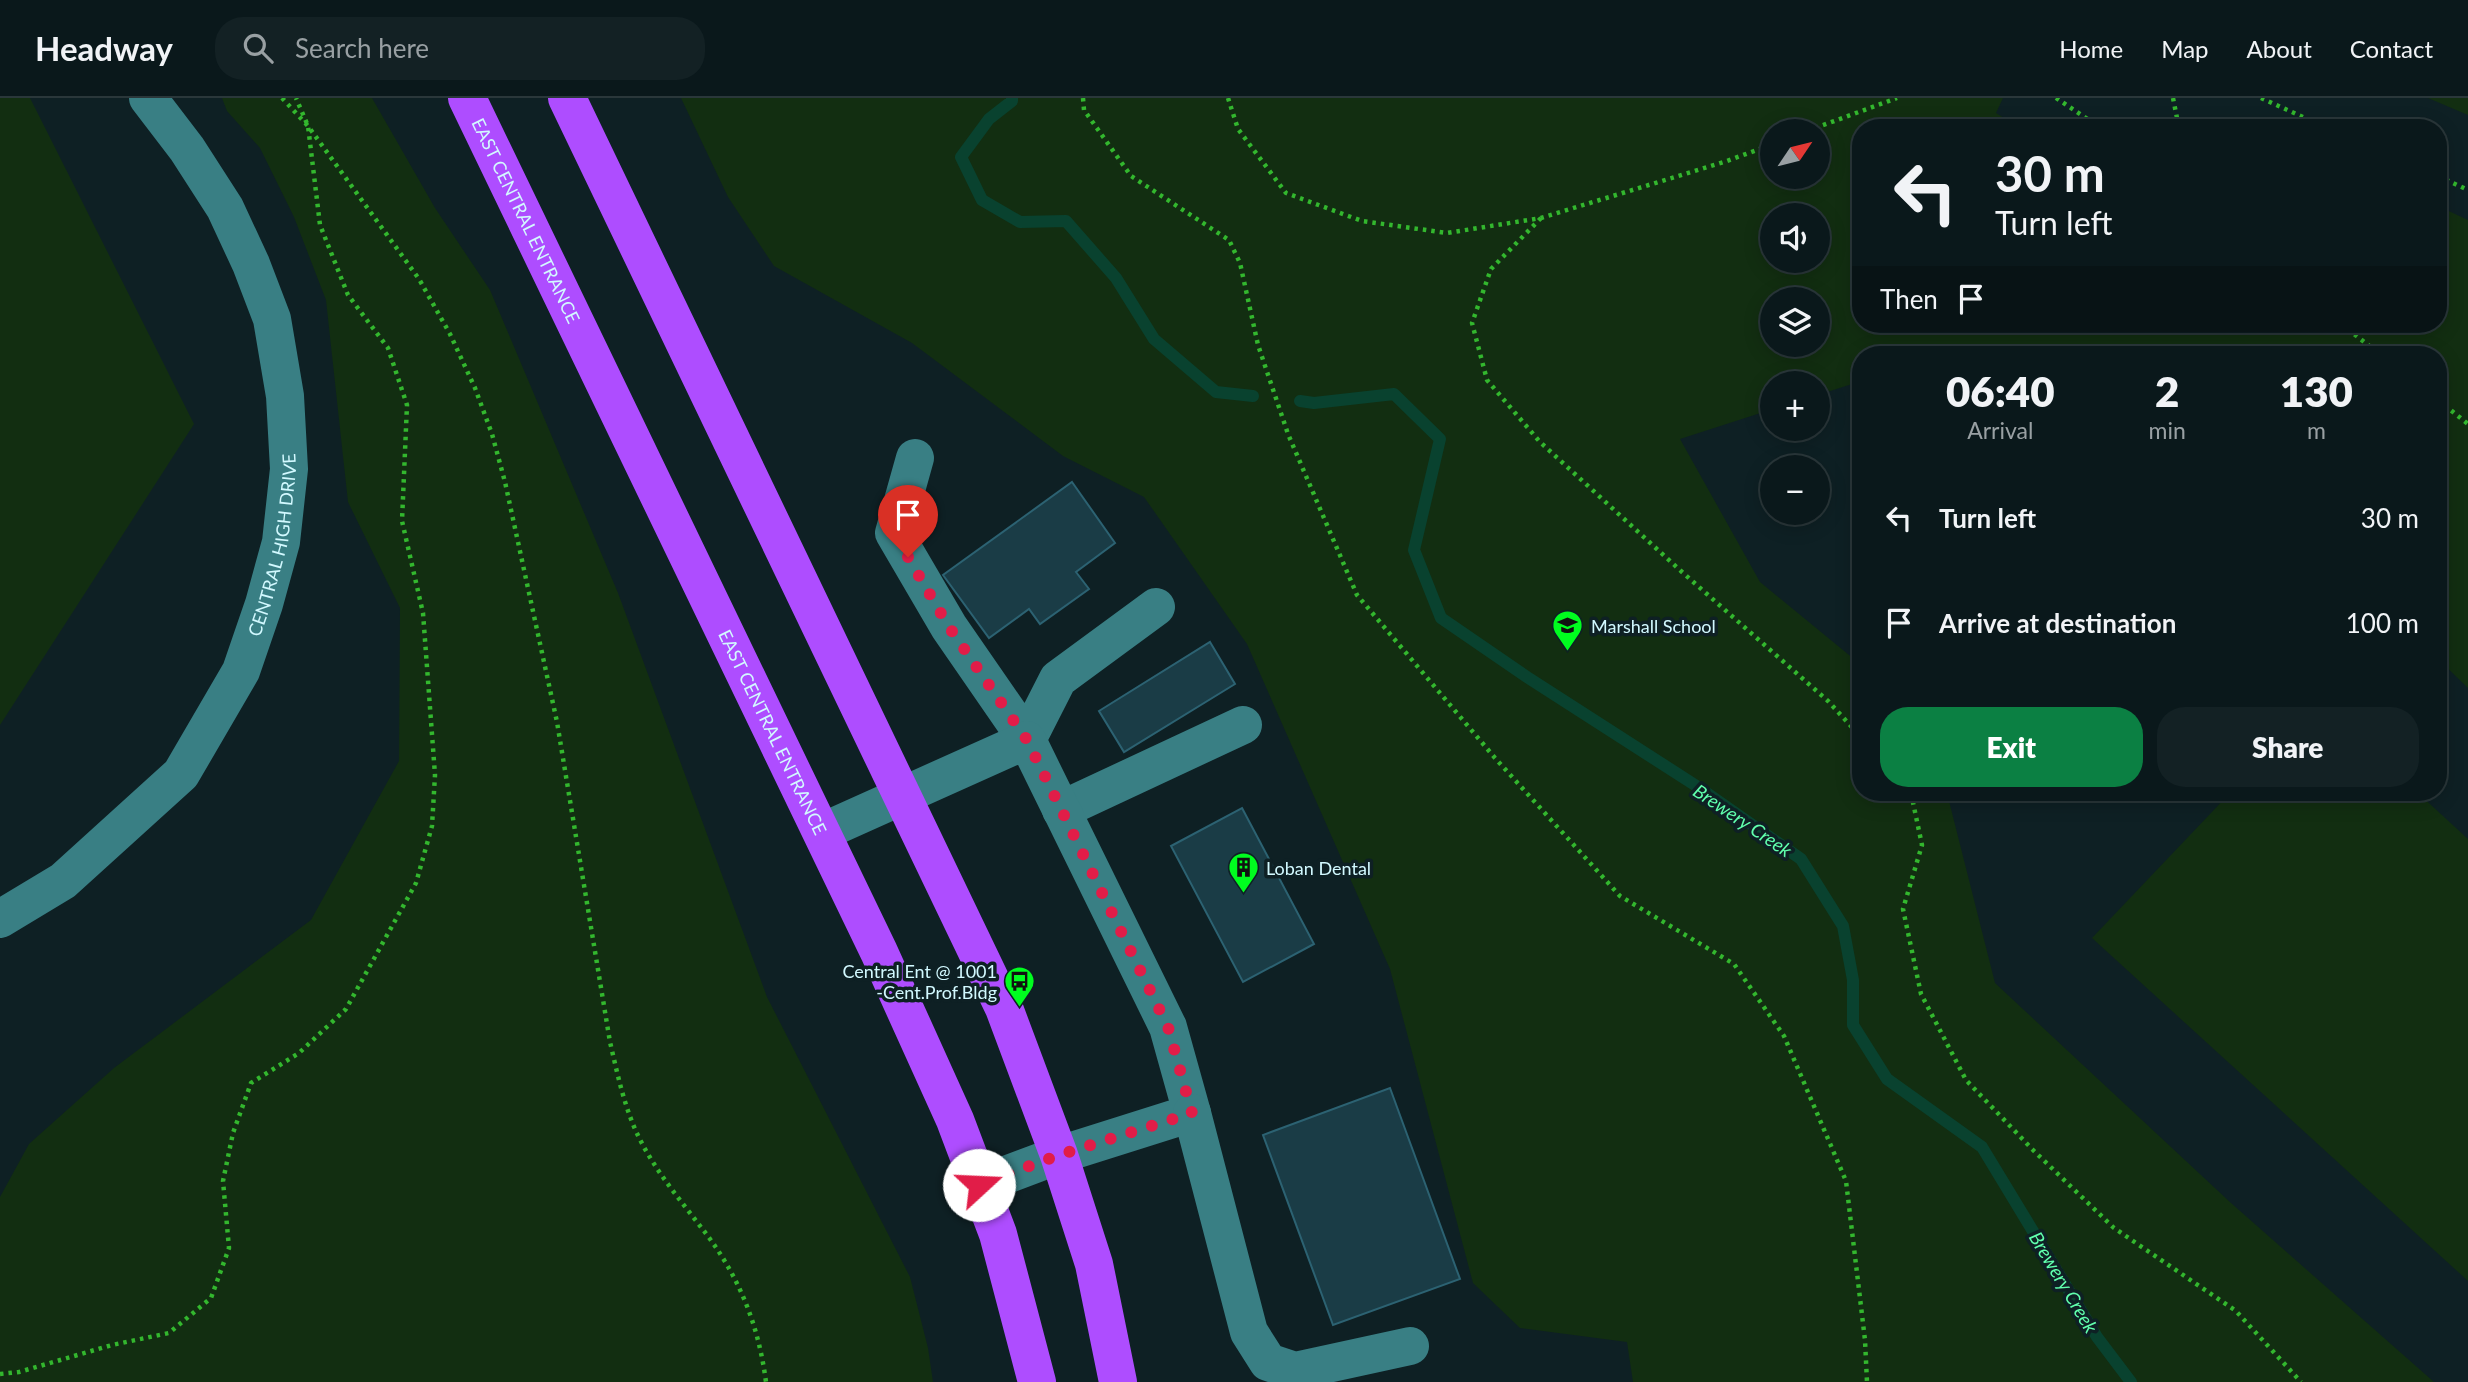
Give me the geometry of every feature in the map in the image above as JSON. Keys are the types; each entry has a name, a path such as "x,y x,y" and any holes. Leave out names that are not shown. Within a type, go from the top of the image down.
{"highway":[{"name":"EAST CENTRAL ENTRANCE","path":"467,98 822,832 955,1120 998,1234 1037,1382"},
{"path":"567,98 1004,1008 1059,1155 1094,1264 1118,1382"}],"street":[{"name":"CENTRAL HIGH DRIVE","path":"0,919 63,881 181,774 241,671 264,604 281,542 289,469 285,396 272,319 251,264 225,208 187,149 148,98"},
{"path":"915,458 894,534 949,627 1027,740 1168,1027 1249,1332 1268,1362 1295,1371 1410,1346"},
{"path":"822,832 1027,740 1058,679 1156,607"},
{"path":"1061,810 1243,725"},
{"path":"979,1185 1059,1155 1192,1113"}],"path":[{"path":"282,98 308,126 419,279 450,334 475,388 505,481 557,722 610,1042 621,1093 635,1131 652,1161 712,1241 746,1300 757,1329 766,1382"},
{"path":"0,1374 19,1372 112,1345 169,1333 211,1298 229,1248 223,1181 233,1133 251,1083 299,1053 346,1009 416,883 432,826 435,775 423,614 401,521 407,405 388,348 348,295 320,225 308,126 296,98"},
{"path":"1083,98 1083,110 1131,176 1229,240 1240,263 1258,345 1288,435 1357,595 1495,758 1620,896 1734,964 1784,1036 1846,1181 1865,1340 1867,1382"},
{"path":"1228,98 1238,128 1286,194 1362,221 1447,233 1541,218 1760,149"},
{"path":"1830,123 1897,98"},
{"path":"2056,98 2088,119"},
{"path":"2173,98 2177,119"},
{"path":"2261,98 2307,119"},
{"path":"2447,180 2468,190"},
{"path":"1541,218 1491,268 1472,323 1487,380 1540,442 1828,701 1852,727"},
{"path":"2353,333 2369,346"},
{"path":"2447,407 2467,423"},
{"path":"1913,801 1922,845 1903,909 1921,994 1966,1080 2033,1150 2114,1228 2236,1311 2301,1382"}],"green space":[{"path":"0,98 30,98 194,424 0,725"},
{"path":"222,98 372,98 435,208 490,290 618,593 767,997 910,1277 928,1348 933,1382 0,1382 0,1197 29,1144 114,1068 311,920 399,761 400,608 348,502 326,300 294,217 260,148 227,111"},
{"name":"Marshall School","path":"681,98 2003,98 1996,113 2006,119 1852,119 1852,333 2447,333 2447,210 2468,220 2468,688 2447,668 2447,346 1852,346 1852,384 1830,391 1830,371 1760,371 1760,413 1680,439 1760,582 1852,657 1852,801 1949,801 1995,983 2231,1203 2434,1382 1633,1382 1627,1342 1520,1328 1473,1283 1390,969 1247,644 1144,497 1063,456 912,343 774,266 728,197"},
{"path":"2428,98 2468,98 2468,115"},
{"path":"2222,801 2427,801 2468,839 2468,1281 2092,938"}],"building":[{"path":"1072,482 1115,543 1076,572 1089,589 1040,624 1029,609 989,638 943,575"},
{"path":"1210,642 1235,684 1124,752 1099,711"},
{"name":"Loban Dental","path":"1242,808 1314,944 1243,982 1171,846"},
{"path":"1390,1088 1460,1279 1333,1325 1263,1135"}],"waterway":[{"name":"Brewery Creek","path":"1012,98 1012,101 989,119 961,157 982,200 1020,222 1066,221 1116,278 1154,339 1216,392 1253,396"},
{"name":"Brewery Creek","path":"1300,401 1314,403 1394,394 1440,439 1414,550 1441,618 1698,787 1801,859 1843,926 1853,980 1853,1025 1887,1079 1982,1147 2097,1337 2131,1382"}],"place":[{"name":"Marshall School","path":"1568,653"},
{"name":"Loban Dental","path":"1243,895"},
{"name":"Central Ent @ 1001 -Cent.Prof.Bldg","path":"1020,1008"}],"route":[{"path":"908,557 949,627 1027,740 1168,1027 1192,1113 1059,1155 979,1185"}]}
